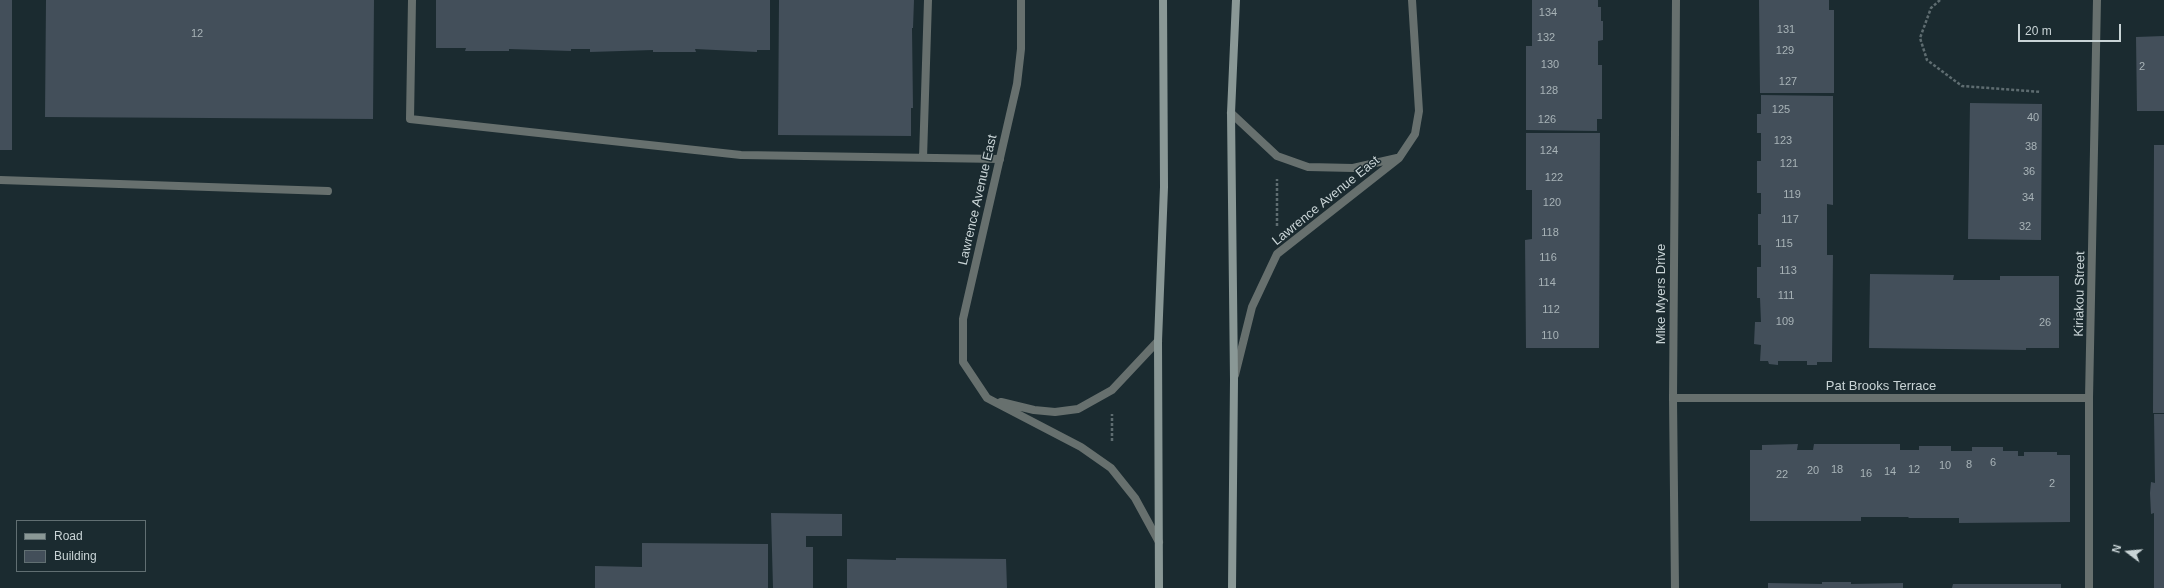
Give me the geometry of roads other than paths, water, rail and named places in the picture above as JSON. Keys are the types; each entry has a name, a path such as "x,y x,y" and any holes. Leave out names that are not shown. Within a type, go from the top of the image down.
{"main road":[{"path":"1159,588 1158,341 1164,187 1163,0"},
{"name":"Lawrence Avenue East","path":"1232,588 1234,380 1231,113 1236,0"}],"street":[{"path":"412,0 410,119 741,155 1000,159"},
{"path":"923,158 928,0"},
{"name":"Lawrence Avenue East","path":"1021,0 1020,49 1017,84 963,319 963,362 987,398 1081,447 1111,468 1135,498 1160,543"},
{"name":"Lawrence Avenue East","path":"1234,380 1252,308 1277,254 1399,158 1415,134 1419,111 1412,0"},
{"name":"Mike Myers Drive","path":"1675,588 1672,398 1676,0"},
{"name":"Kiriakou Street","path":"2089,588 2089,398 2097,0"},
{"name":"Lawrence Avenue East","path":"1231,113 1277,156 1308,167 1352,168 1399,158"},
{"path":"0,180 328,191"},
{"path":"987,398 1034,410 1055,412 1078,409 1112,390 1158,341"},
{"name":"Pat Brooks Terrace","path":"1672,398 2089,398"}]}
